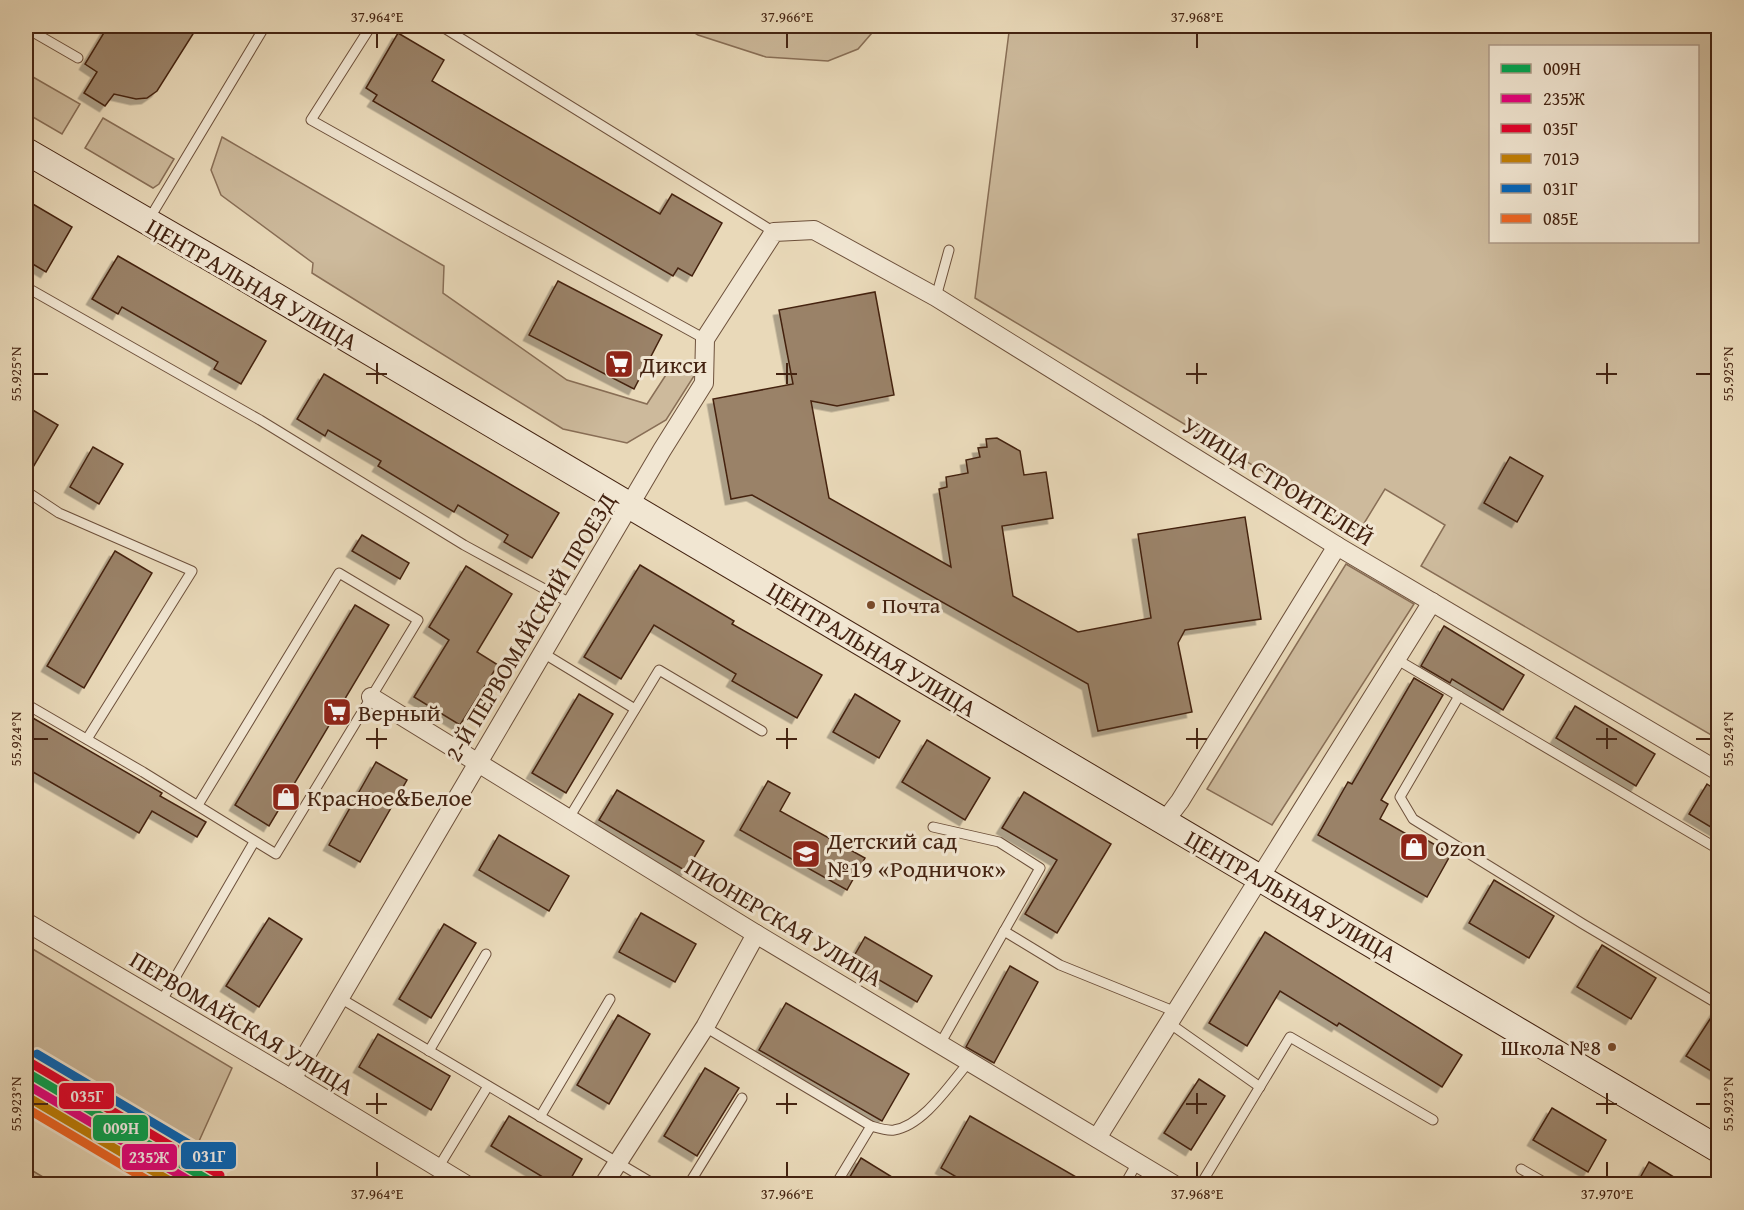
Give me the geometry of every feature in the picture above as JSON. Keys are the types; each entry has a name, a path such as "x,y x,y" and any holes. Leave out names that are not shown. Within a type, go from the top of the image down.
{"main road":[{"name":"ЦЕНТРАЛЬНАЯ УЛИЦА","path":"26,150 1719,1149"}],"street":[{"name":"УЛИЦА СТРОИТЕЛЕЙ","path":"774,232 814,230 936,297 1336,546 1719,771"},
{"path":"705,339 774,232"},
{"name":"2-Й ПЕРВОМАЙСКИЙ ПРОЕЗД","path":"292,1079 704,383 705,339"},
{"path":"1164,822 1180,801 1336,546"},
{"path":"1097,1138 1432,602"},
{"name":"ПИОНЕРСКАЯ УЛИЦА","path":"371,697 756,934 1173,1185"},
{"name":"ПЕРВОМАЙСКАЯ УЛИЦА","path":"26,922 292,1079 465,1185"},
{"path":"604,1185 705,1027 756,934"}],"lane":[{"path":"147,223 265,26"},
{"path":"371,26 311,120 705,339"},
{"path":"441,26 774,232"},
{"path":"26,28 78,58"},
{"path":"936,297 949,250"},
{"path":"26,287 260,420 464,545 572,604"},
{"path":"26,491 59,513 192,571 87,739"},
{"path":"26,704 198,805 276,854 418,620 339,573 198,805"},
{"path":"543,653 634,710"},
{"path":"1396,659 1719,849"},
{"path":"568,818 659,670 762,731"},
{"path":"1459,696 1400,797 1413,819 1553,906 1719,1004"},
{"path":"933,827 999,842 1040,868 940,1044"},
{"path":"161,1002 254,842"},
{"path":"1004,931 1060,965 1172,1018 1260,1087"},
{"path":"429,1051 486,954"},
{"path":"340,998 654,1185"},
{"path":"540,1117 610,999"},
{"path":"705,1027 871,1126 893,1130 910,1124 925,1114 969,1062"},
{"path":"1202,1185 1290,1037 1433,1120"},
{"path":"438,1168 488,1086"},
{"path":"690,1185 742,1098"},
{"path":"836,1185 871,1126"},
{"path":"1125,1185 1137,1163"},
{"path":"1521,1169 1547,1185"}],"shaded area":[{"path":"684,26 878,26 858,49 828,61 766,57 698,35"},
{"path":"954,26 1718,26 1718,739 1421,566 1445,525 1385,489 1360,530 975,298 1009,32"},
{"path":"26,73 80,104 62,134 26,113"},
{"path":"103,118 174,159 159,184 153,188 85,148"},
{"path":"222,137 444,266 443,293 567,380 647,404 673,364 694,376 666,420 627,443 563,429 312,273 313,263 221,195 211,170"},
{"path":"1346,564 1414,604 1272,825 1207,789"},
{"path":"26,945 232,1068 195,1150 26,1051"},
{"path":"26,1167 55,1184 26,1184"}],"building":[{"path":"108,26 198,26 157,91 147,98 136,99 114,94 105,106 84,93 97,72 85,64"},
{"path":"398,33 444,60 432,81 660,214 672,194 722,223 692,276 678,268 673,276 373,101 377,95 366,88"},
{"path":"26,200 72,227 46,272 26,260"},
{"path":"118,256 266,341 241,384 214,369 218,362 122,307 118,314 92,299"},
{"path":"558,281 662,335 634,389 529,335"},
{"path":"875,292 894,395 837,406 811,401 829,498 951,567 939,489 947,487 946,477 968,473 966,460 980,457 978,448 987,447 986,439 997,438 1020,451 1024,475 1046,472 1053,518 1002,526 1013,596 1078,632 1151,618 1138,534 1245,517 1261,619 1185,630 1178,643 1192,712 1098,731 1088,684 752,495 731,499 713,399 793,384 779,310"},
{"path":"324,374 559,513 532,558 504,542 508,535 458,505 454,512 378,466 381,461 328,430 325,436 297,419"},
{"path":"26,406 58,425 26,479"},
{"path":"93,447 123,464 99,504 70,487"},
{"path":"1510,457 1543,476 1517,522 1484,503"},
{"path":"362,535 409,563 400,579 352,551"},
{"path":"115,551 152,573 84,688 47,666"},
{"path":"640,565 734,621 732,624 822,675 797,718 732,681 736,674 654,625 621,679 584,657"},
{"path":"466,566 512,594 477,652 498,665 460,725 414,697 449,640 429,627"},
{"path":"355,605 389,625 269,826 235,805"},
{"path":"1444,626 1524,675 1503,710 1452,679 1450,683 1421,666"},
{"path":"1414,678 1443,695 1381,800 1388,804 1380,819 1422,843 1425,839 1451,854 1427,897 1318,835 1348,782 1352,784"},
{"path":"579,694 613,714 566,793 532,773"},
{"path":"855,694 900,721 879,758 833,732"},
{"path":"1575,706 1655,754 1636,786 1556,738"},
{"path":"26,714 162,793 160,796 206,822 197,837 152,811 139,833 26,768"},
{"path":"927,740 990,778 965,820 902,782"},
{"path":"376,762 407,780 360,862 329,845"},
{"path":"768,781 790,793 780,811 865,858 847,890 740,830"},
{"path":"1707,784 1719,792 1719,832 1689,814"},
{"path":"617,790 704,841 686,871 599,820"},
{"path":"1024,792 1111,844 1057,933 1025,914 1057,860 1002,828"},
{"path":"499,835 569,876 549,911 479,870"},
{"path":"1494,880 1554,916 1529,958 1469,923"},
{"path":"641,913 696,944 675,982 619,952"},
{"path":"269,918 302,939 259,1007 226,986"},
{"path":"444,924 476,943 431,1018 399,999"},
{"path":"1265,932 1462,1055 1442,1087 1339,1023 1337,1026 1280,991 1247,1046 1209,1023"},
{"path":"865,937 932,976 917,1002 850,963"},
{"path":"1602,945 1656,978 1631,1019 1577,987"},
{"path":"1010,966 1038,982 994,1063 966,1047"},
{"path":"786,1003 909,1074 882,1121 759,1050"},
{"path":"1716,1010 1719,1011 1719,1076 1686,1056"},
{"path":"618,1015 650,1034 609,1104 577,1085"},
{"path":"378,1034 450,1076 431,1110 359,1067"},
{"path":"705,1068 739,1088 697,1156 664,1136"},
{"path":"1199,1079 1225,1096 1191,1150 1164,1133"},
{"path":"1552,1108 1606,1140 1588,1172 1533,1140"},
{"path":"509,1116 582,1159 567,1185 556,1185 491,1146"},
{"path":"970,1116 1090,1185 970,1185 941,1168"},
{"path":"861,1158 905,1185 845,1185"},
{"path":"1649,1162 1687,1185 1636,1185"}],"transit line":[{"name":"031Г","path":"37,1054 226,1166"},
{"name":"035Г","path":"31,1063 220,1175"},
{"name":"009Н","path":"26,1072 215,1184"},
{"name":"235Ж","path":"26,1084 195,1184"},
{"name":"701Э","path":"26,1096 175,1184"},
{"name":"085Е","path":"26,1108 154,1184"}],"place":[{"name":"Дикси","path":"619,364"},
{"name":"Почта","path":"871,605"},
{"name":"Верный","path":"337,712"},
{"name":"Красное&Белое","path":"286,797"},
{"name":"Ozon","path":"1414,847"},
{"name":"Детский сад №19 «Родничок»","path":"806,854"},
{"name":"Школа №8","path":"1612,1047"}]}
